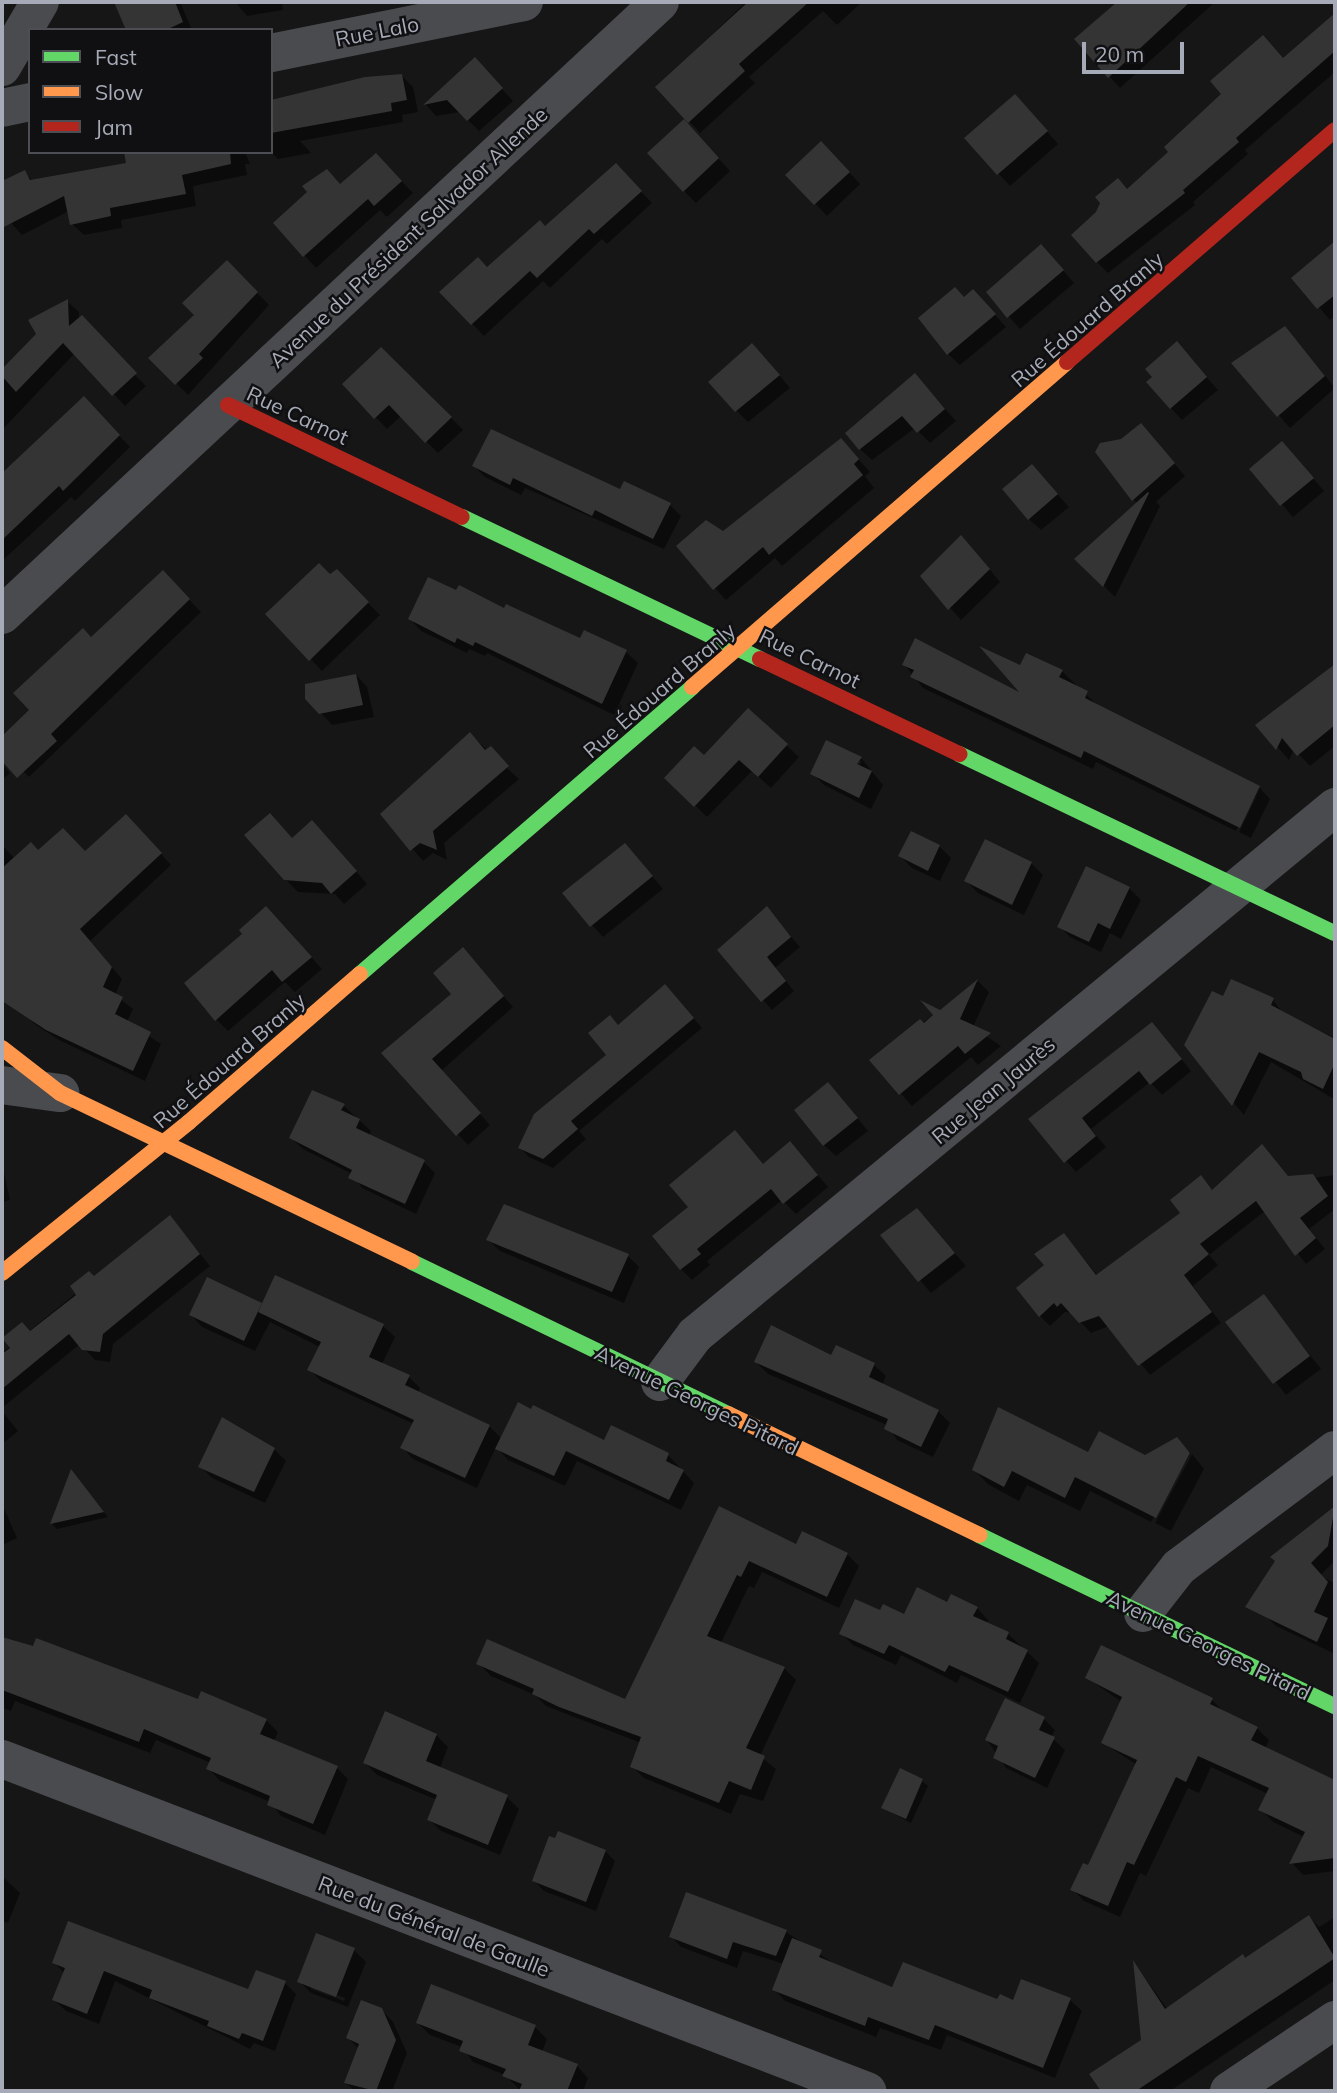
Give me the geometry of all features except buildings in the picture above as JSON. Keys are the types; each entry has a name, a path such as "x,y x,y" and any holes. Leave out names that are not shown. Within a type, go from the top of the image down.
{"street":[{"path":"2,67 40,2"},
{"name":"Rue Lalo","path":"273,53 524,2"},
{"name":"Avenue du Président Salvador Allende","path":"2,615 228,405 640,7"},
{"path":"2,107 28,102"},
{"name":"Rue Édouard Branly","path":"2,1273 164,1143 740,648 1335,130"},
{"name":"Rue Carnot","path":"228,405 1335,933"},
{"name":"Rue Jean Jaurès","path":"660,1382 695,1335 1335,807"},
{"name":"Avenue Georges Pitard","path":"2,1048 60,1093 1335,1706"},
{"name":"Avenue Georges Pitard","path":"2,1085 60,1093"},
{"path":"1143,1613 1179,1567 1335,1450"},
{"name":"Rue du Général de Gaulle","path":"2,1759 867,2091"},
{"path":"1229,2091 1335,2020"}],"traffic: fast":[{"path":"462,517 760,659"},
{"path":"360,974 692,687"},
{"path":"959,754 1335,933"},
{"path":"412,1262 728,1414"},
{"path":"979,1535 1335,1706"}],"traffic: slow":[{"path":"692,687 1067,362"},
{"path":"2,1273 189,1122 360,974"},
{"path":"2,1048 60,1093 412,1262"},
{"path":"728,1414 979,1535"}],"traffic: jam":[{"path":"1067,362 1335,130"},
{"path":"228,405 462,517"},
{"path":"760,659 959,754"}]}
